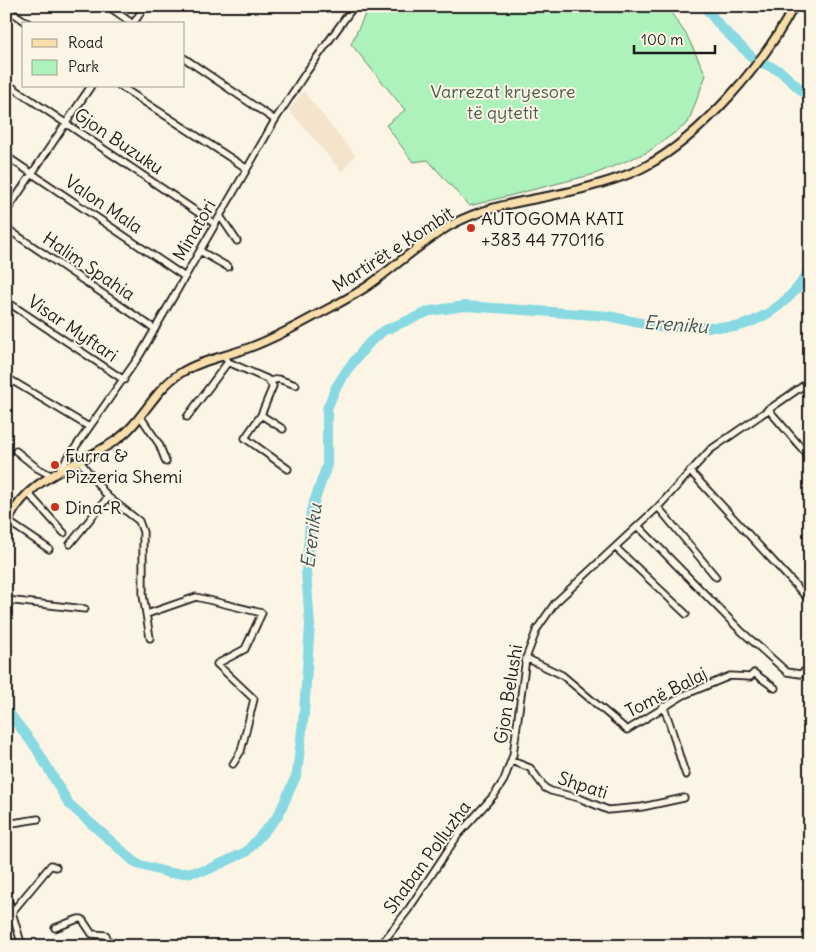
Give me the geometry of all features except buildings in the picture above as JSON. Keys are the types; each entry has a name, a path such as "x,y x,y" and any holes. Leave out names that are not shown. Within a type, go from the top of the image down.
{"main road":[{"name":"Martirët e Kombit","path":"7,522 14,506 60,469 116,441 177,375 189,368 226,359 343,301 451,225 486,210 590,186 645,166 678,144 738,87 758,64 794,6"}],"street":[{"path":"108,6 130,22"},
{"path":"134,22 145,6"},
{"name":"Minatori","path":"60,469 124,380 275,120 305,74 354,6"},
{"path":"6,8 26,22"},
{"path":"185,59 275,120"},
{"name":"Gjon Buzuku","path":"6,83 215,224"},
{"path":"6,212 90,88"},
{"path":"123,88 246,168"},
{"name":"Valon Mala","path":"6,156 185,277"},
{"path":"220,216 238,240"},
{"name":"Halim Spahia","path":"6,228 155,329"},
{"path":"200,251 228,267"},
{"name":"Visar Myftari","path":"6,301 124,380"},
{"path":"187,417 226,359 270,381 278,379 296,384"},
{"path":"6,376 89,427"},
{"path":"270,381 273,390 261,415 245,438 288,469"},
{"name":"Gjon Belushi","path":"512,761 519,722 526,658 537,629 551,608 658,507 690,471 722,440 810,381"},
{"path":"768,409 810,458"},
{"path":"261,415 283,429"},
{"path":"140,416 162,448 166,462"},
{"path":"804,451 810,446"},
{"path":"16,451 37,468 52,476"},
{"path":"78,460 108,497 140,521 143,532 143,595 150,638"},
{"path":"690,471 810,601"},
{"path":"28,493 64,534"},
{"path":"70,544 108,497"},
{"path":"658,507 716,577"},
{"path":"7,522 49,549"},
{"path":"638,526 740,630 787,672 800,674 807,670"},
{"path":"615,547 686,614"},
{"path":"147,614 196,597 262,614 245,649 217,664 254,699 241,751 233,764"},
{"path":"6,600 85,608"},
{"name":"Tomë Balaj","path":"526,658 562,675 628,730 663,706 730,676 750,676 754,673 775,688"},
{"path":"663,706 673,726 678,753 686,775"},
{"name":"Shpati","path":"512,761 530,768 545,788 551,792 579,798 608,810 642,807 684,798"},
{"name":"Shaban Polluzha","path":"380,946 408,910 458,835 495,794 504,780 512,761"},
{"path":"6,824 38,819"},
{"path":"12,912 50,865 56,867"},
{"path":"6,892 22,946"},
{"path":"55,928 78,918 82,919 91,933 106,935 110,946"}],"shaded area":[{"path":"303,91 355,155 342,172 289,110"}],"green space":[{"name":"Varrezat kryesore të qytetit","path":"369,6 666,6 686,34 706,75 688,123 648,152 595,174 469,206 428,160 413,162 386,125 405,110 351,44"}],"waterway":[{"name":"Ereniku","path":"704,6 721,27 754,59 780,71 810,98"},
{"name":"Ereniku","path":"6,709 36,748 69,804 137,864 169,873 184,873 207,870 246,852 278,816 297,774 304,713 310,625 306,571 311,511 327,465 327,409 335,389 347,370 369,343 383,331 430,311 465,306 609,316 658,327 736,327 759,318 779,305 797,288 810,268"}],"place":[{"name":"AUTOGOMA KATI +383 44 770116","path":"471,228"},
{"name":"Furra & Pizzeria Shemi","path":"55,465"},
{"name":"Dina-R","path":"55,507"}]}
